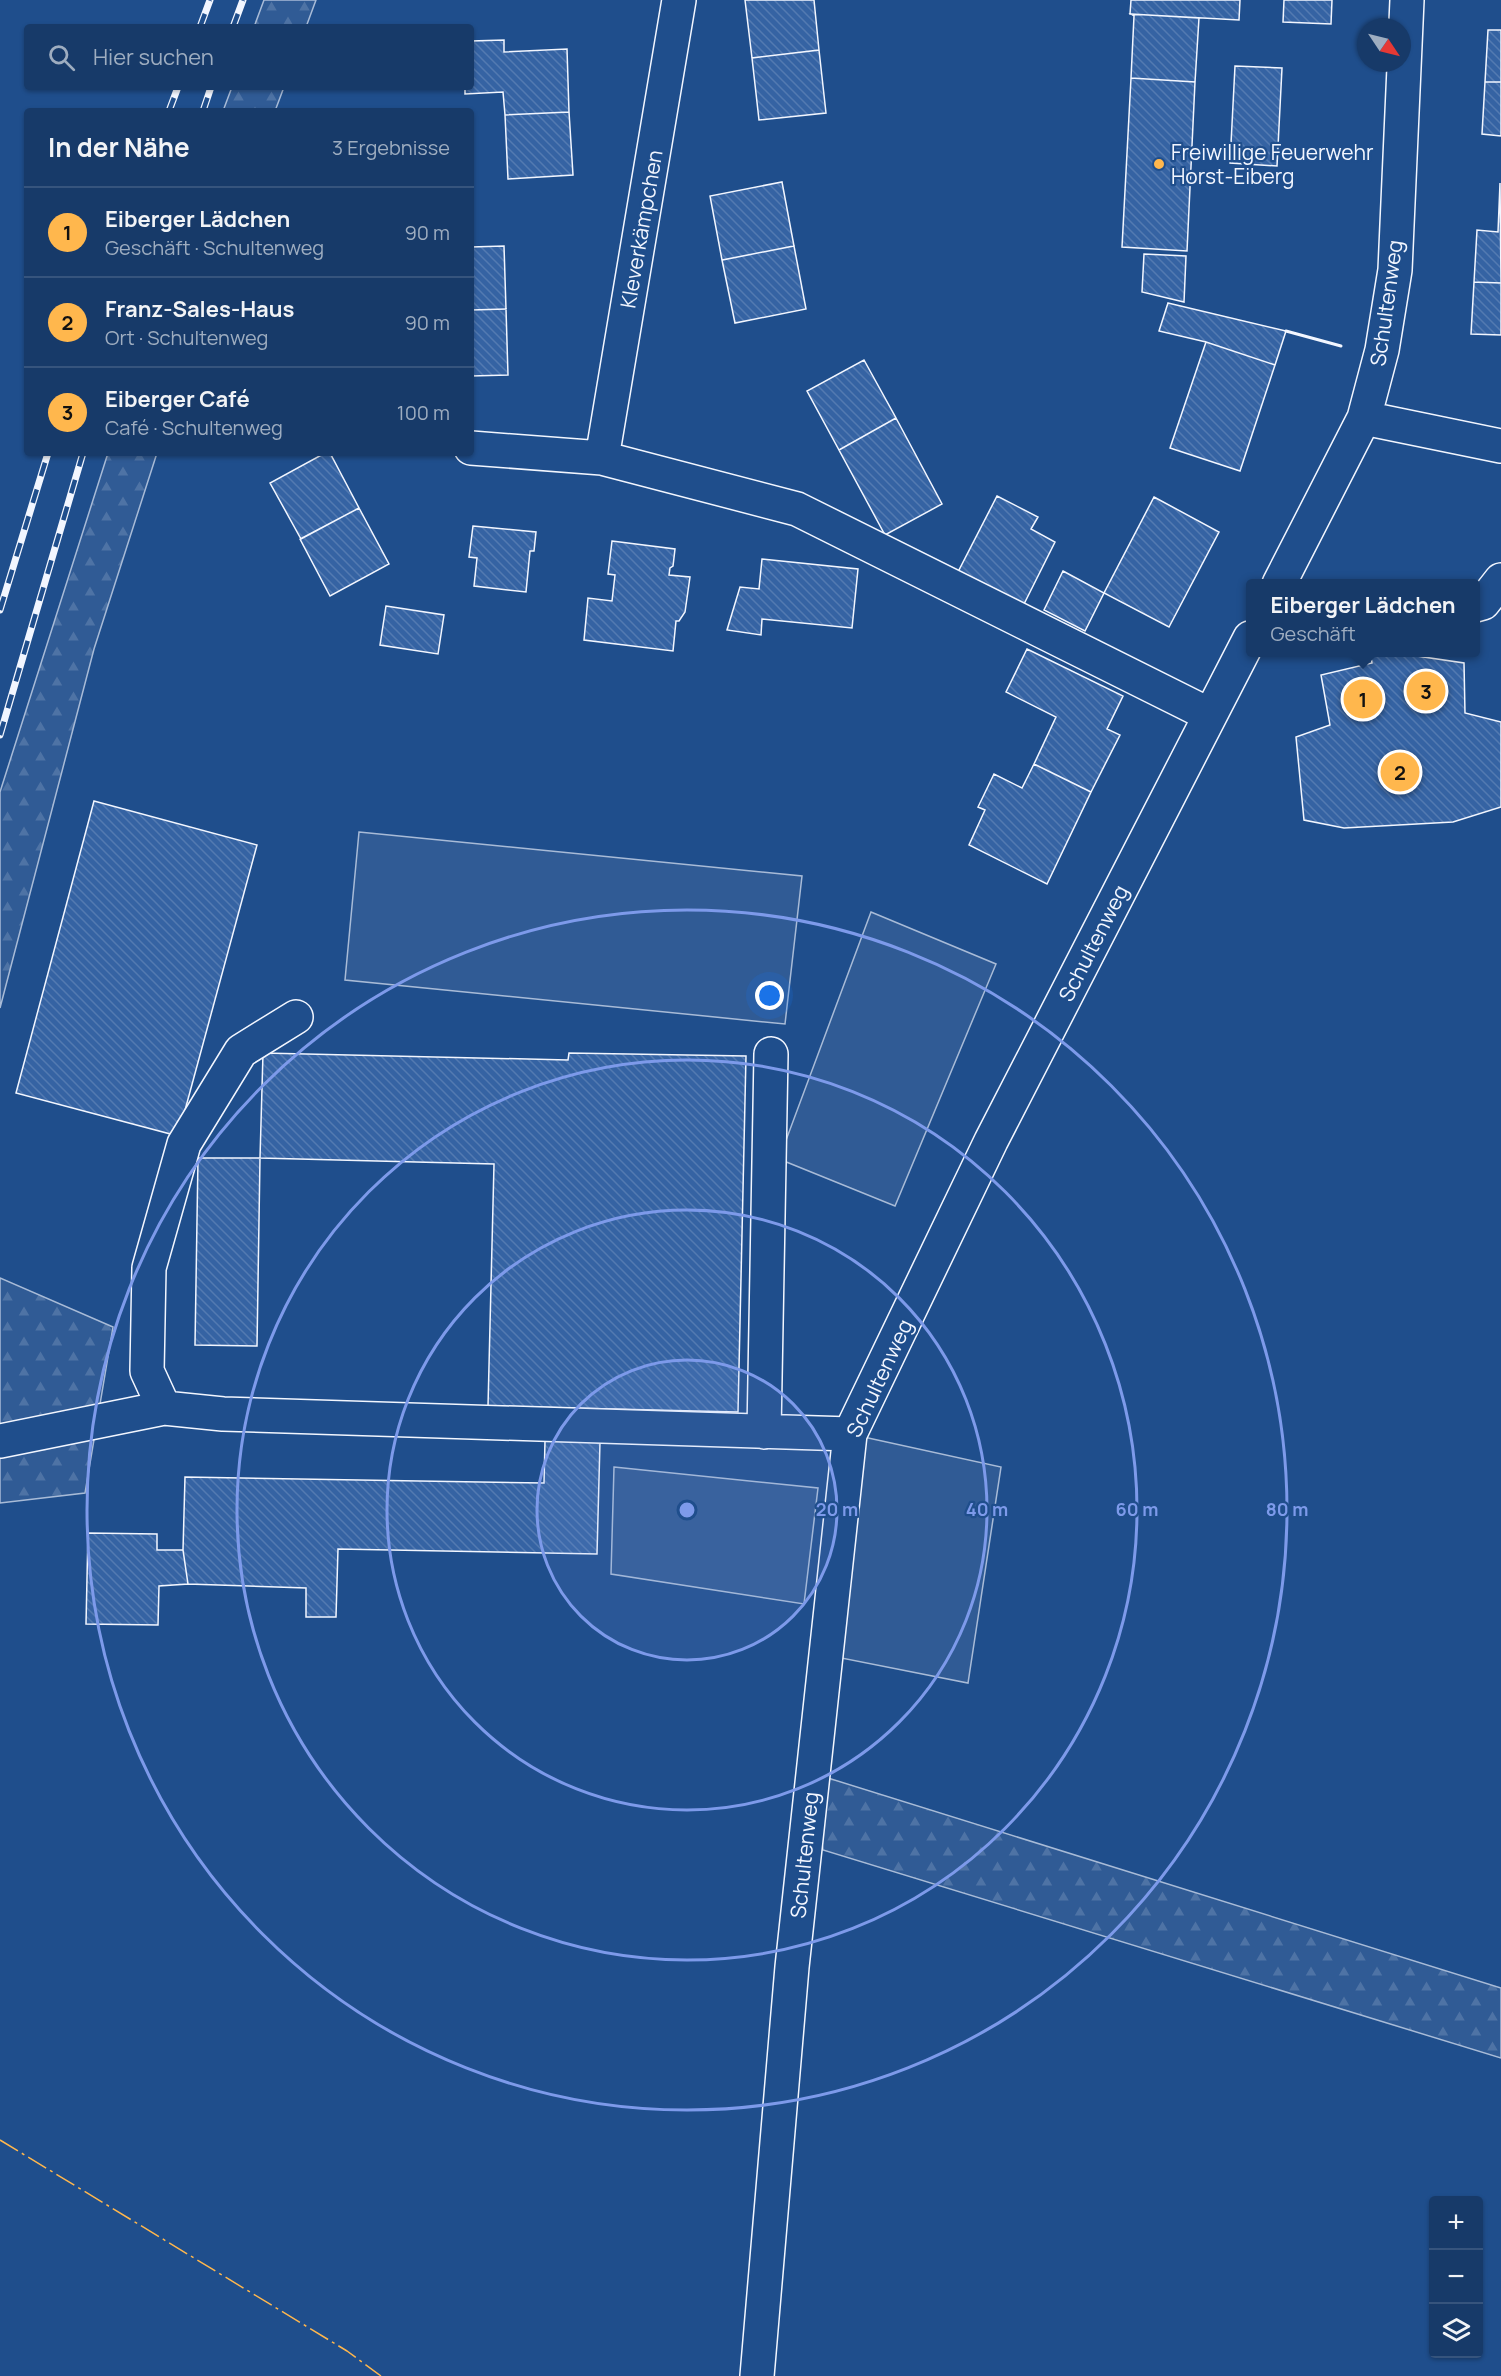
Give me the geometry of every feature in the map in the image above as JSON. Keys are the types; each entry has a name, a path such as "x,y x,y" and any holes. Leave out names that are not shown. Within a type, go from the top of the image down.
{"street":[{"name":"Kleverkämpchen","path":"602,458 679,0"},
{"name":"Schultenweg","path":"1282,579 1364,418 1382,350 1395,270 1407,0"},
{"path":"1364,418 1501,446"},
{"path":"474,448 602,458 796,509 1210,715"},
{"path":"1480,604 1501,580"},
{"name":"Schultenweg","path":"757,2376 792,1967 850,1434 991,1141 1246,647"},
{"path":"164,1408 147,1371 148,1268 184,1144 241,1051 296,1017"},
{"path":"764,1432 771,1054"},
{"path":"0,1441 164,1408 224,1414 850,1434"}],"green space":[{"path":"264,0 316,0 307,24 255,24"},
{"path":"231,90 283,90 276,108 224,108"},
{"path":"107,456 156,456 94,649 0,1008 0,792"},
{"path":"0,1278 113,1327 85,1493 0,1503"},
{"path":"812,1773 1501,1988 1501,2058 823,1850"}],"shaded area":[{"path":"359,832 802,876 785,1024 345,980"},
{"path":"871,912 996,964 895,1206 779,1159"},
{"path":"850,1434 1001,1467 968,1683 826,1655"},
{"path":"614,1467 818,1488 804,1604 611,1574"}],"building":[{"path":"745,0 814,0 819,50 752,58"},
{"path":"1131,0 1240,0 1239,20 1130,14"},
{"path":"1284,0 1332,0 1331,24 1283,22"},
{"path":"1131,14 1199,18 1195,82 1131,78 1134,16"},
{"path":"1488,30 1501,30 1501,82 1485,82"},
{"path":"504,40 504,52 567,49 569,112 505,115 503,92 465,94 465,90 474,90 474,41"},
{"path":"819,50 826,113 759,120 752,58"},
{"path":"1235,66 1282,68 1277,166 1230,163"},
{"name":"Freiwillige Feuerwehr Horst-Eiberg","path":"1131,78 1195,82 1187,251 1122,247"},
{"path":"1485,82 1501,82 1501,136 1482,134"},
{"path":"569,112 573,175 508,179 505,115"},
{"path":"782,182 794,246 722,260 710,196"},
{"path":"1500,183 1501,283 1474,282 1477,230 1498,232"},
{"path":"504,246 506,309 474,310 474,247"},
{"path":"794,246 806,309 735,323 722,260"},
{"path":"1144,254 1186,256 1184,302 1142,292"},
{"path":"1474,282 1501,283 1501,335 1471,334"},
{"path":"1168,303 1286,331 1275,365 1206,342 1159,331"},
{"path":"506,309 508,375 474,376 474,310"},
{"path":"1206,342 1275,365 1240,471 1170,448"},
{"path":"864,360 896,418 839,450 807,391"},
{"path":"896,418 942,504 885,535 839,450"},
{"path":"320,456 332,456 359,508 301,539 270,483"},
{"path":"997,496 1038,517 1031,529 1055,542 1023,606 958,572"},
{"path":"1154,497 1219,532 1169,627 1104,593"},
{"path":"359,508 389,564 330,596 300,539"},
{"path":"473,526 536,532 534,551 530,551 526,592 474,586 477,558 469,557"},
{"path":"612,541 675,549 673,566 670,568 669,575 690,577 685,612 679,621 676,621 673,651 584,640 588,598 612,601 615,575 608,574"},
{"path":"762,559 858,569 852,628 762,619 761,635 727,630 740,587 759,589"},
{"path":"1063,571 1104,593 1085,631 1044,610"},
{"path":"386,606 444,615 438,654 380,645"},
{"path":"1027,649 1123,696 1107,729 1120,735 1091,792 1034,764 1056,717 1006,692"},
{"path":"1371,657 1424,657 1464,663 1465,713 1501,722 1501,807 1453,822 1344,828 1304,820 1296,737 1330,725 1321,675 1372,663"},
{"path":"1034,764 1091,792 1047,884 969,845 985,810 978,807 994,774 1022,788"},
{"path":"94,801 257,845 178,1136 16,1093"},
{"path":"263,1053 568,1060 569,1053 746,1056 738,1412 488,1406 494,1164 260,1158"},
{"path":"198,1158 260,1158 257,1346 195,1345"},
{"path":"545,1441 600,1442 597,1554 338,1549 336,1617 306,1617 306,1588 188,1584 183,1550 185,1477 544,1483"},
{"path":"88,1533 157,1534 157,1550 183,1550 188,1584 159,1586 158,1625 86,1624"}],"railway":[{"path":"201,24 210,0"},
{"path":"234,24 243,0"},
{"path":"170,108 177,90"},
{"path":"204,108 210,90"},
{"path":"0,610 47,456"},
{"path":"0,735 82,456"}],"wall":[{"path":"1286,331 1341,346"}],"power":[{"path":"0,2140 347,2351 381,2376"}],"place":[{"name":"Freiwillige Feuerwehr Horst-Eiberg","path":"1159,164"},
{"name":"Eiberger Café","path":"1426,691"},
{"name":"Eiberger Lädchen","path":"1363,699"},
{"name":"Franz-Sales-Haus","path":"1400,772"}]}
